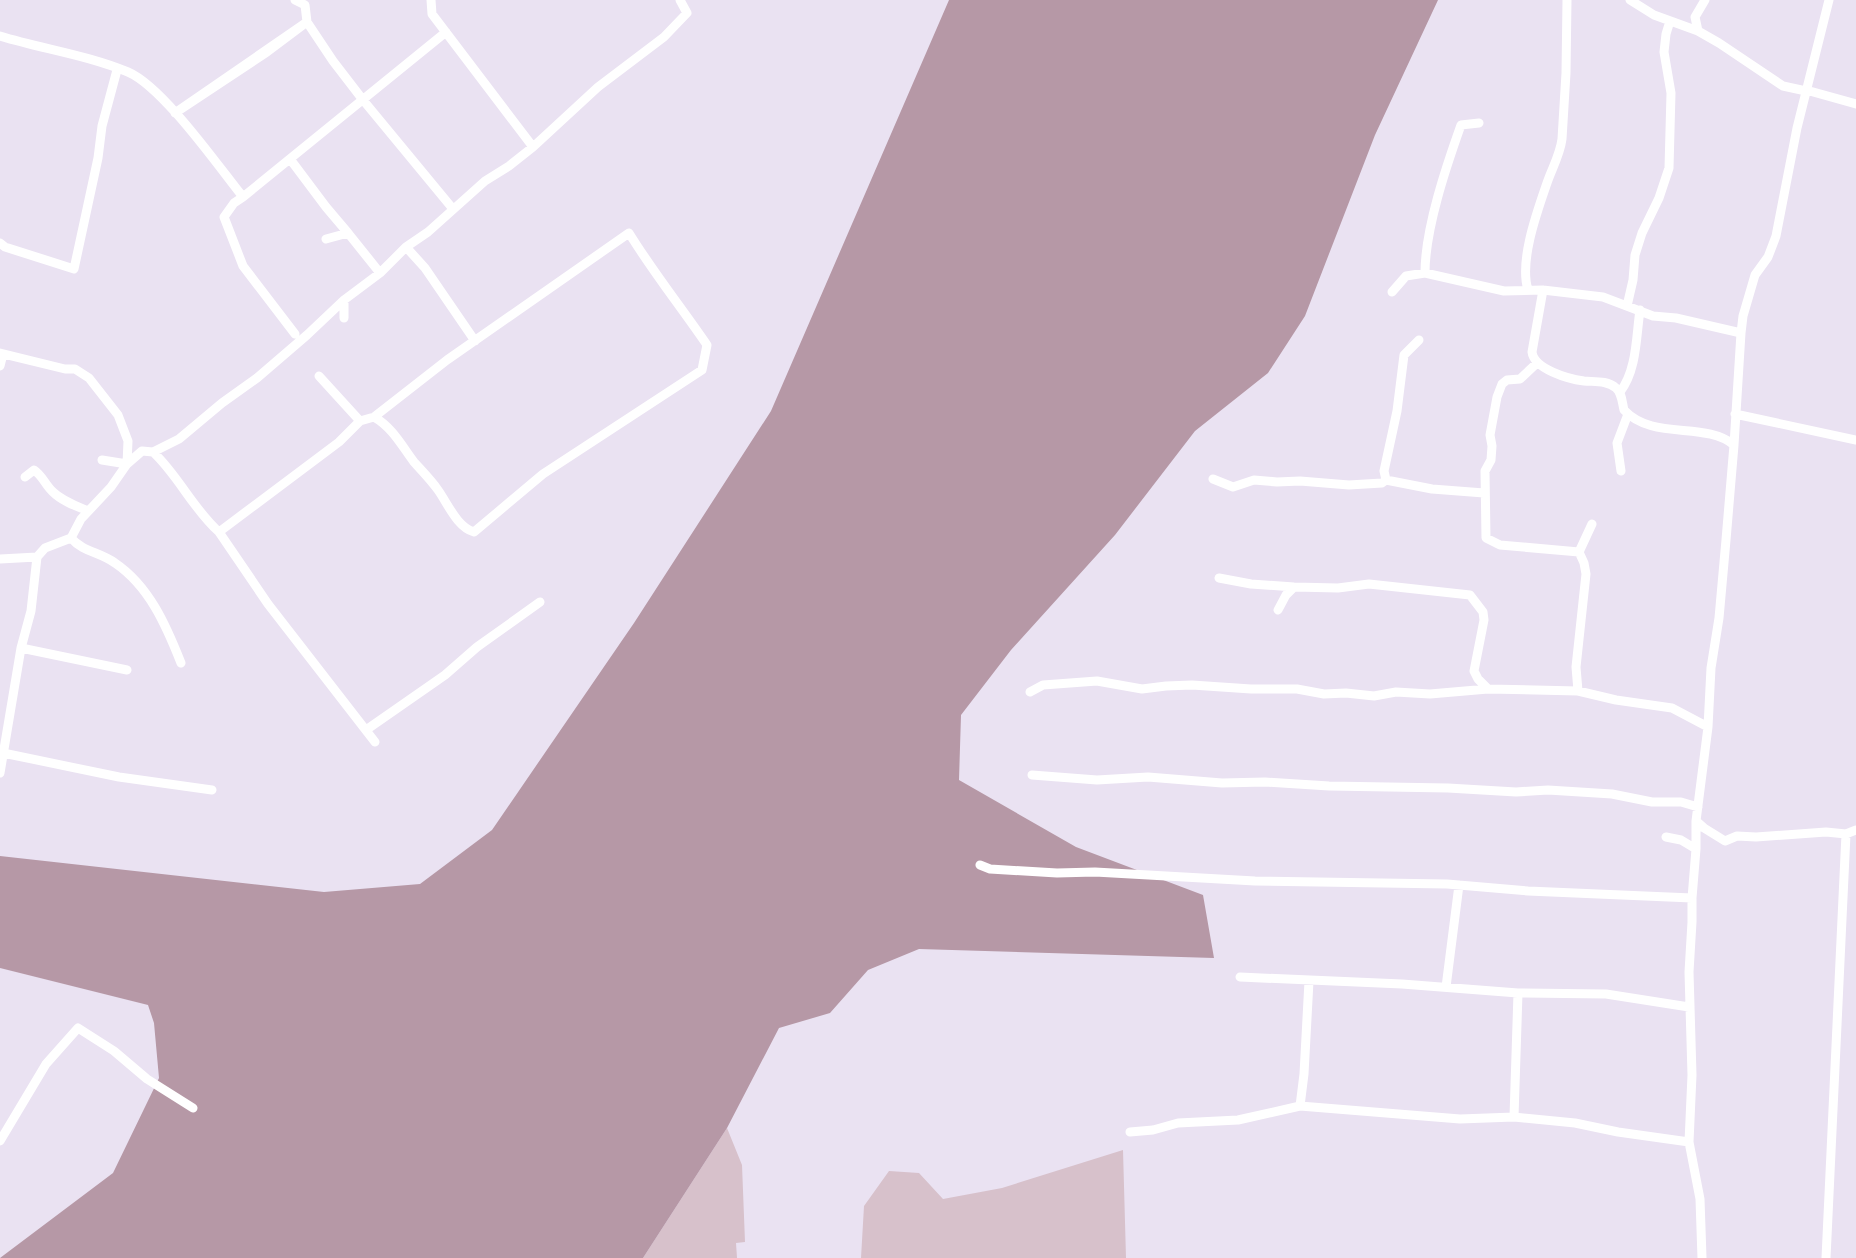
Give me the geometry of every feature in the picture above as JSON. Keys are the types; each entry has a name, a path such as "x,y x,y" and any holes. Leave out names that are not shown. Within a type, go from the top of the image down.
{"street":[{"path":"295,0 305,5 307,22 363,100 453,209"},
{"path":"431,0 432,14 533,147"},
{"path":"128,441 142,451 153,452 179,439 222,403 257,378 344,300 380,273 485,181 533,147 598,87 664,37 687,13 680,0"},
{"path":"1528,290 1525,270 1533,227 1547,182 1561,149 1566,73 1567,0"},
{"path":"1630,0 1654,15 1698,31 1783,86 1856,104"},
{"path":"1698,31 1695,17 1705,0"},
{"path":"1702,1258 1700,1199 1689,1142 1692,1075 1689,1008 1692,898 1696,821 1708,727 1711,668 1719,618 1741,333 1743,316 1755,275 1768,257 1776,236 1806,90 1829,0"},
{"path":"1627,306 1635,255 1669,168 1670,82 1664,52 1670,21"},
{"path":"175,113 267,52 307,22"},
{"path":"295,334 243,266 224,217 234,203 446,32"},
{"path":"0,36 90,58 129,73 149,86 175,113 243,197"},
{"path":"0,243 5,247 74,269 98,158 102,126 117,70"},
{"path":"1425,273 1426,247 1450,156 1461,125 1479,123"},
{"path":"290,159 380,273"},
{"path":"326,239 348,233"},
{"path":"219,532 339,442 360,422 374,417 475,341 629,233 648,264 707,345 702,370 543,474 474,532 466,529 460,522 429,477 416,464 384,422 374,417"},
{"path":"406,248 425,268 475,341"},
{"path":"1392,292 1406,276 1425,273 1504,291 1543,290 1603,297 1653,316 1676,318 1741,333"},
{"path":"1543,290 1532,352 1537,363 1568,377 1612,385 1620,392 1624,410 1628,414 1658,427 1720,436 1734,445"},
{"path":"344,300 344,318"},
{"path":"1620,392 1632,370 1640,310"},
{"path":"1386,480 1384,471 1404,355 1419,340"},
{"path":"0,366 2,353 65,369 75,369 89,378 118,416 128,441 127,464"},
{"path":"1537,363 1520,379 1507,380 1497,397 1491,418 1491,460 1485,471 1486,538 1491,542 1515,547 1579,552"},
{"path":"319,376 360,422"},
{"path":"1621,471 1617,443 1628,414"},
{"path":"1735,414 1856,440"},
{"path":"0,773 21,648 32,611 37,557 45,548 71,538 81,519 111,487 127,464 142,451"},
{"path":"153,452 186,490 209,524 219,532 268,604 375,742"},
{"path":"102,460 127,464"},
{"path":"25,477 34,470 40,474 52,492 88,511"},
{"path":"1213,479 1233,487 1254,480 1327,482 1349,485 1382,483 1386,480 1432,489 1484,493"},
{"path":"1578,691 1576,667 1586,574 1579,552 1592,524"},
{"path":"71,538 79,547 101,554 133,576 162,618 181,663"},
{"path":"0,559 37,557"},
{"path":"1220,578 1251,584 1338,588 1369,584 1470,596 1483,612 1484,620 1474,671 1478,680 1488,689"},
{"path":"1278,610 1294,586"},
{"path":"366,730 445,675 477,646 540,602"},
{"path":"21,648 127,670"},
{"path":"1030,692 1043,685 1097,681 1142,689 1192,685 1251,690 1297,689 1324,694 1346,693 1374,696 1396,692 1430,694 1488,689 1578,691 1616,700 1672,708 1708,727"},
{"path":"3,753 119,777 212,790"},
{"path":"1032,774 1097,780 1148,777 1222,783 1265,782 1516,792 1548,790 1612,794 1652,802 1681,802 1698,807"},
{"path":"1696,821 1725,841 1737,836 1851,832 1826,1258"},
{"path":"1666,837 1681,840 1696,849"},
{"path":"980,865 990,869 1057,873 1095,872 1227,880 1460,885 1528,891 1692,898"},
{"path":"1446,987 1460,885"},
{"path":"1240,977 1446,987 1518,993 1606,994 1689,1008"},
{"path":"1300,1106 1309,981"},
{"path":"1514,1117 1518,993"},
{"path":"0,1141 46,1064 78,1028 114,1051 147,1079 193,1108"},
{"path":"1130,1132 1153,1130 1178,1123 1239,1120 1300,1106 1451,1119 1514,1117 1575,1123 1618,1132 1689,1142"}],"shaded area":[{"path":"949,0 1438,0 1375,135 1305,316 1268,373 1195,431 1115,535 1011,650 961,715 959,780 1076,847 1203,895 1214,958 919,949 868,970 830,1013 779,1028 727,1128 643,1258 0,1258 113,1173 159,1078 154,1023 148,1005 0,968 0,856 324,892 420,884 492,830 634,623 771,411"},
{"path":"727,1128 742,1165 745,1242 736,1243 737,1258 643,1258"},
{"path":"1123,1150 1126,1258 861,1258 864,1206 889,1171 919,1173 943,1199 1002,1188"}]}
